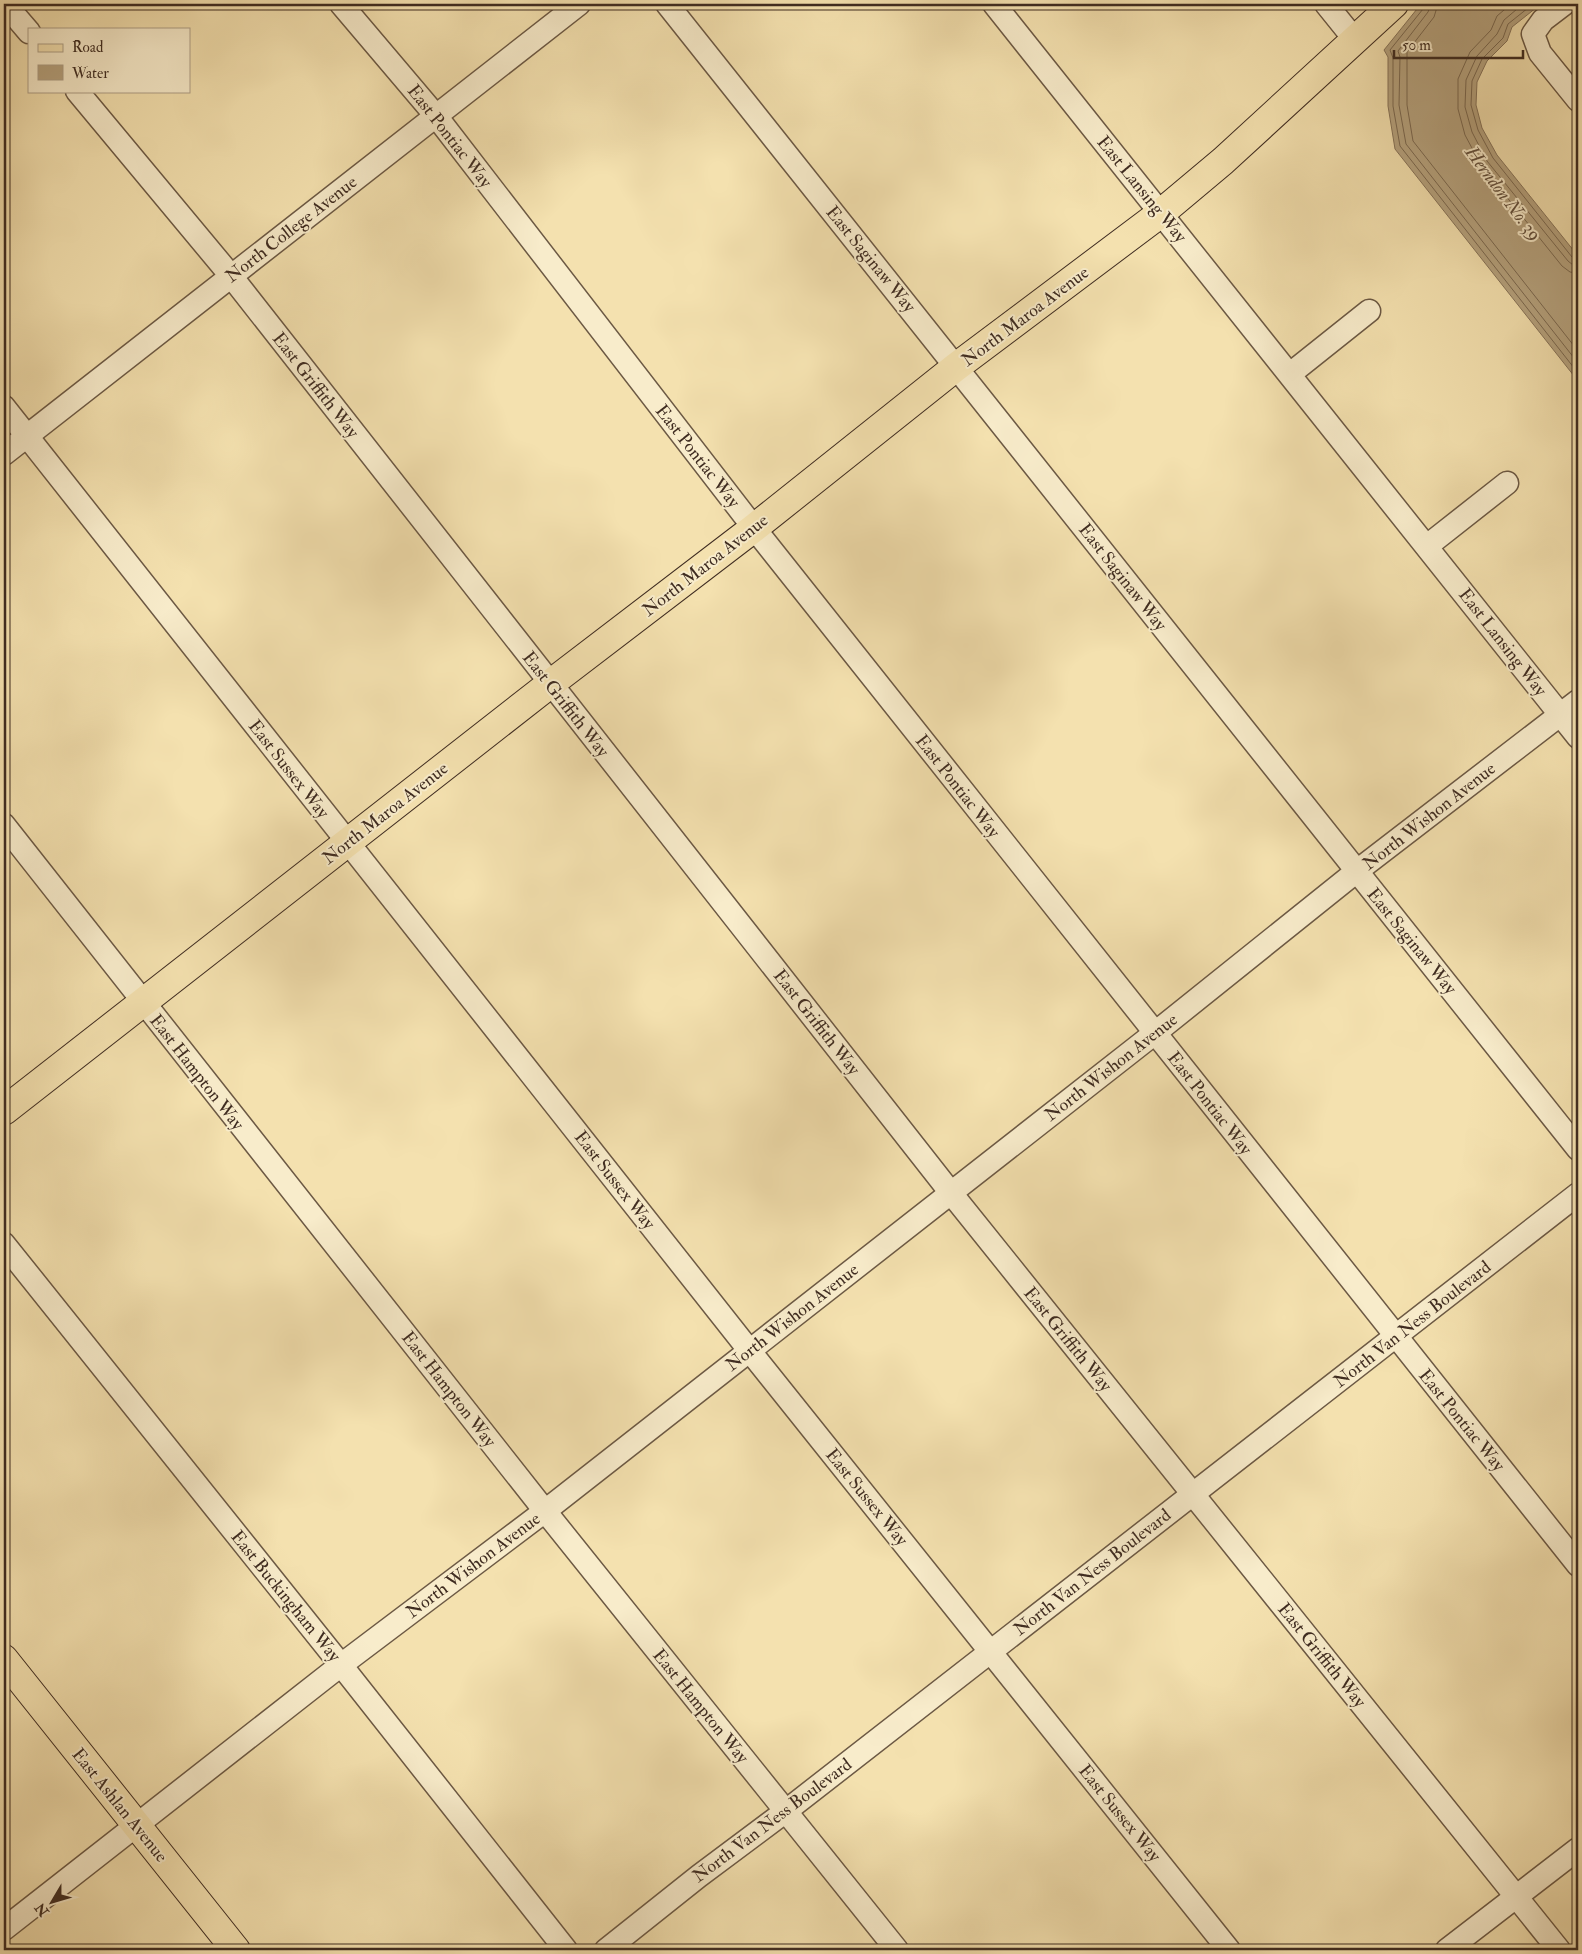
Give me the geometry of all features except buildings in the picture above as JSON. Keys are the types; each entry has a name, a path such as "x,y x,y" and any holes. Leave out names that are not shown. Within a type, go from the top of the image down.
{"main road":[{"name":"North Maroa Avenue","path":"4,1111 550,684 754,528 956,367 1161,213 1223,162 1394,4"},
{"name":"East Ashlan Avenue","path":"4,1659 236,1950"}],"street":[{"path":"5,4 28,31"},
{"name":"East Pontiac Way","path":"342,4 436,116 754,528 1578,1565"},
{"name":"North College Avenue","path":"4,454 579,4"},
{"name":"East Saginaw Way","path":"667,4 1578,1149"},
{"name":"East Lansing Way","path":"994,4 1578,738"},
{"path":"1326,4 1355,40"},
{"path":"1564,4 1543,20 1533,34 1540,53 1578,100"},
{"name":"East Griffith Way","path":"78,92 231,276 951,1193 1559,1950"},
{"path":"1290,374 1369,311"},
{"name":"East Sussex Way","path":"4,407 749,1350 1229,1950"},
{"path":"1427,546 1507,483"},
{"name":"North Wishon Avenue","path":"4,1929 138,1826 341,1665 545,1511 1155,1033 1357,871 1578,701"},
{"name":"East Hampton Way","path":"4,825 545,1511 897,1950"},
{"name":"North Van Ness Boulevard","path":"606,1950 1578,1194"},
{"name":"East Buckingham Way","path":"4,1244 566,1950"},
{"path":"1447,1950 1578,1849"}],"water":[{"name":"Herndon No. 39","path":"1421,4 1541,4 1512,27 1507,41 1487,61 1477,82 1476,105 1482,128 1497,155 1578,256 1578,381 1395,149 1388,106 1388,57 1384,50"}]}
